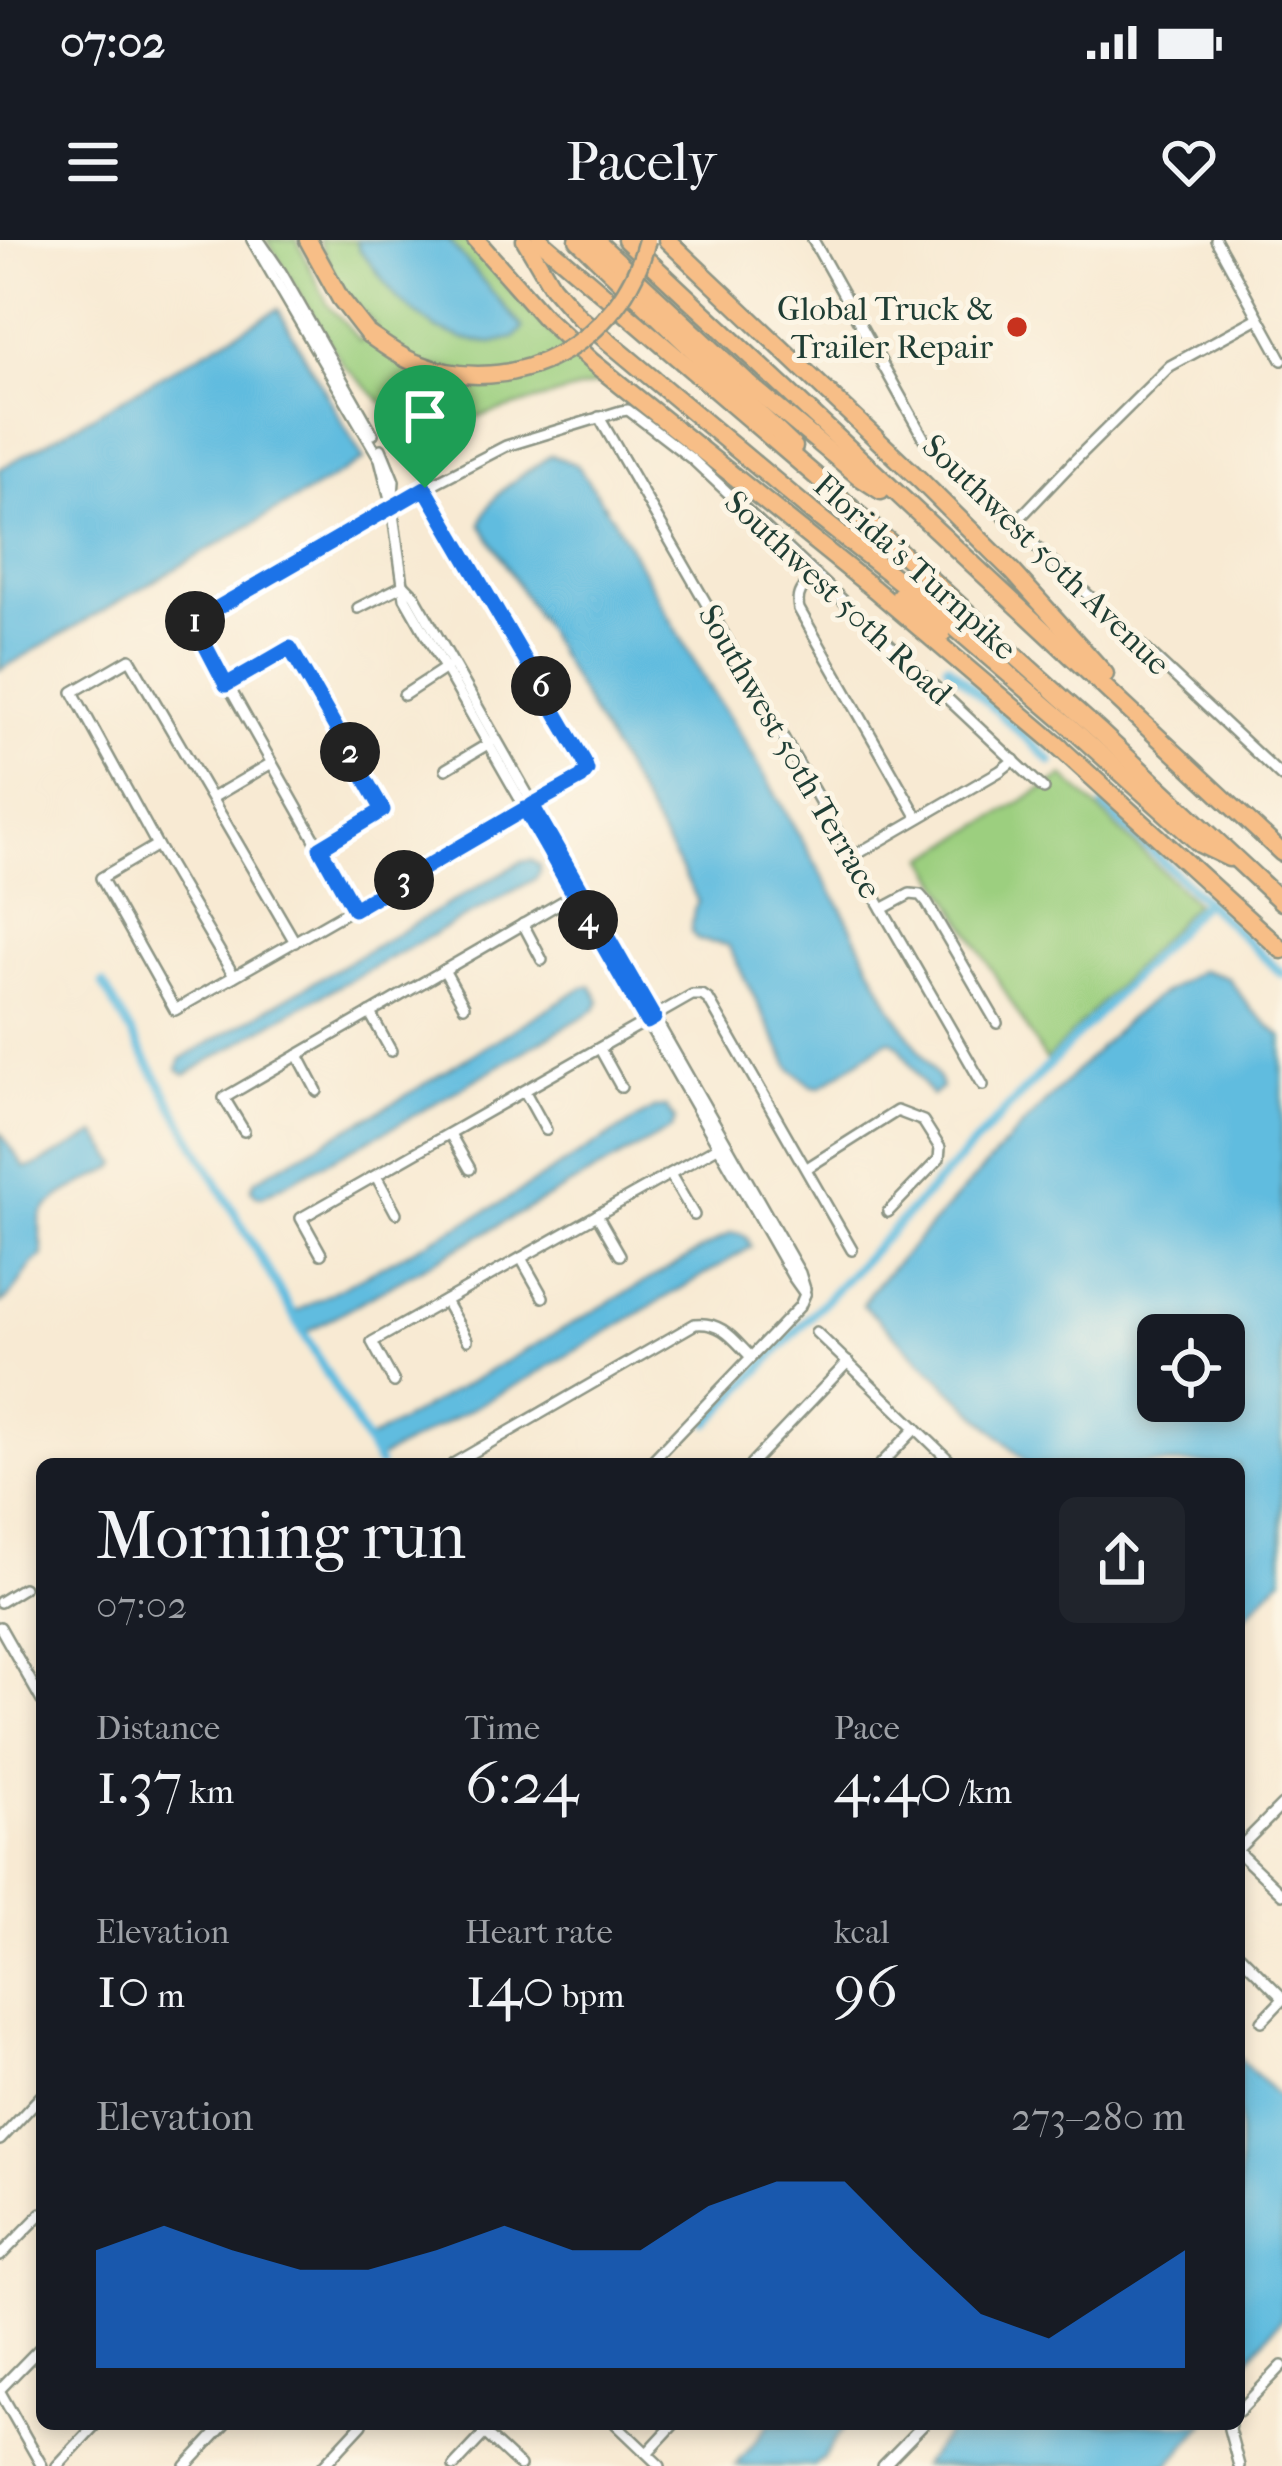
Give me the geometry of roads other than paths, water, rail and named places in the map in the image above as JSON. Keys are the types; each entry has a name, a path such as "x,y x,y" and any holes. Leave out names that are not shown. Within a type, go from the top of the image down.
{"highway":[{"path":"308,240 334,288 368,334 399,356 451,373 501,374 536,366 583,340 608,317 637,272 647,240"},
{"path":"476,240 590,361 874,590 1060,748"},
{"path":"526,240 561,298 579,316 918,596 1200,844 1245,866"},
{"name":"Florida's Turnpike","path":"540,240 817,477 1282,902"},
{"path":"578,240 786,436 817,477"},
{"path":"595,240 758,391 861,478 922,518"},
{"name":"Florida's Turnpike","path":"626,240 1282,853"},
{"path":"667,240 1013,572 1166,742"},
{"path":"812,512 1282,950"}],"street":[{"path":"255,240 367,435 392,507"},
{"path":"255,240 281,272 386,458 394,481 392,507 404,585 414,595 448,666 722,1145 800,1273 806,1294 800,1306 655,1458"},
{"name":"Southwest 50th Avenue","path":"813,240 927,444 1282,777"},
{"path":"1216,240 1282,360"},
{"path":"1012,526 1170,367 1258,318"},
{"name":"Southwest 50th Road","path":"599,418 628,410 692,459 1044,789"},
{"path":"354,909 193,622 506,446 599,418"},
{"name":"Southwest 50th Terrace","path":"599,418 983,1085"},
{"path":"157,845 100,878 175,1010 581,778 587,770 425,488"},
{"path":"816,575 800,590 799,609 919,818"},
{"path":"358,608 404,585"},
{"path":"226,685 290,648 383,810 320,848"},
{"path":"234,976 73,692 130,659 295,943"},
{"path":"404,695 448,666"},
{"path":"446,769 492,742"},
{"path":"852,856 1014,760"},
{"path":"212,798 270,764"},
{"path":"244,1131 224,1098 577,892"},
{"path":"882,909 910,894 920,895 997,1023"},
{"path":"523,925 542,960"},
{"path":"444,970 464,1006"},
{"path":"321,1254 301,1218 692,995 709,1000 852,1250"},
{"path":"370,1013 391,1051"},
{"path":"600,1049 621,1087"},
{"path":"298,1055 317,1091"},
{"path":"525,1092 546,1130"},
{"path":"807,1168 897,1112 923,1121 940,1148 939,1159 888,1212"},
{"path":"450,1134 470,1169"},
{"path":"394,1382 372,1342 722,1145"},
{"path":"670,1174 694,1215"},
{"path":"376,1176 396,1213"},
{"path":"597,1215 620,1255"},
{"path":"521,1258 543,1298"},
{"path":"445,1301 467,1340"},
{"path":"463,1458 695,1324 720,1326 751,1357"},
{"path":"816,1332 947,1458"},
{"path":"757,1458 848,1362"},
{"path":"887,1458 916,1428"},
{"path":"0,1602 23,1588"},
{"path":"0,1627 36,1690"},
{"path":"1245,1845 1282,1805"},
{"path":"1245,1857 1282,1894"},
{"path":"1245,1960 1282,1999 1262,2021"},
{"path":"0,2140 36,2101"},
{"path":"0,2255 36,2218"},
{"path":"36,2352 0,2391 42,2466"},
{"path":"1245,2405 1282,2366"},
{"path":"57,2466 90,2430"},
{"path":"186,2466 219,2430"},
{"path":"322,2466 356,2430"},
{"path":"482,2430 520,2466"},
{"path":"622,2430 660,2466"},
{"path":"646,2453 668,2430"},
{"path":"883,2466 918,2430"},
{"path":"1229,2430 1239,2466"},
{"path":"454,2466 485,2433"}],"water":[{"path":"356,240 448,240 523,328 514,338 492,343 435,328 398,299"},
{"path":"278,309 364,460 0,670 0,469"},
{"path":"551,455 577,465 615,521 843,911 892,1009 940,1081 942,1088 932,1096 892,1040 820,1087 812,1086 790,1068 728,945 698,940 691,932 698,902 692,889 481,524 500,492"},
{"path":"531,860 539,865 535,879 185,1075 177,1069 181,1059"},
{"path":"1201,970 1228,978 1251,1009 1282,1037 1282,1577 1245,1616 1245,1458 1023,1458 863,1305 1025,1123 1128,1019"},
{"path":"591,986 600,1001 596,1009 399,1124 262,1196 251,1189 255,1180"},
{"path":"666,1107 675,1120 671,1129 305,1333 293,1313 496,1206 655,1108"},
{"path":"0,1132 25,1168 96,1134 118,1164 46,1209 40,1225 43,1256 0,1304"},
{"path":"731,1233 748,1240 751,1247 534,1375 380,1458 375,1458 366,1441"},
{"path":"1245,2064 1282,2100 1282,2318 1245,2363"},
{"path":"764,2430 843,2430 813,2466 736,2466"},
{"path":"951,2430 1199,2430 1168,2466 921,2466"}],"waterway":[{"path":"947,665 1051,761"},
{"path":"1104,806 1282,974"},
{"path":"709,1423 1205,901"},
{"path":"103,984 376,1458"}],"place":[{"name":"Global Truck & Trailer Repair","path":"1017,327"}]}
